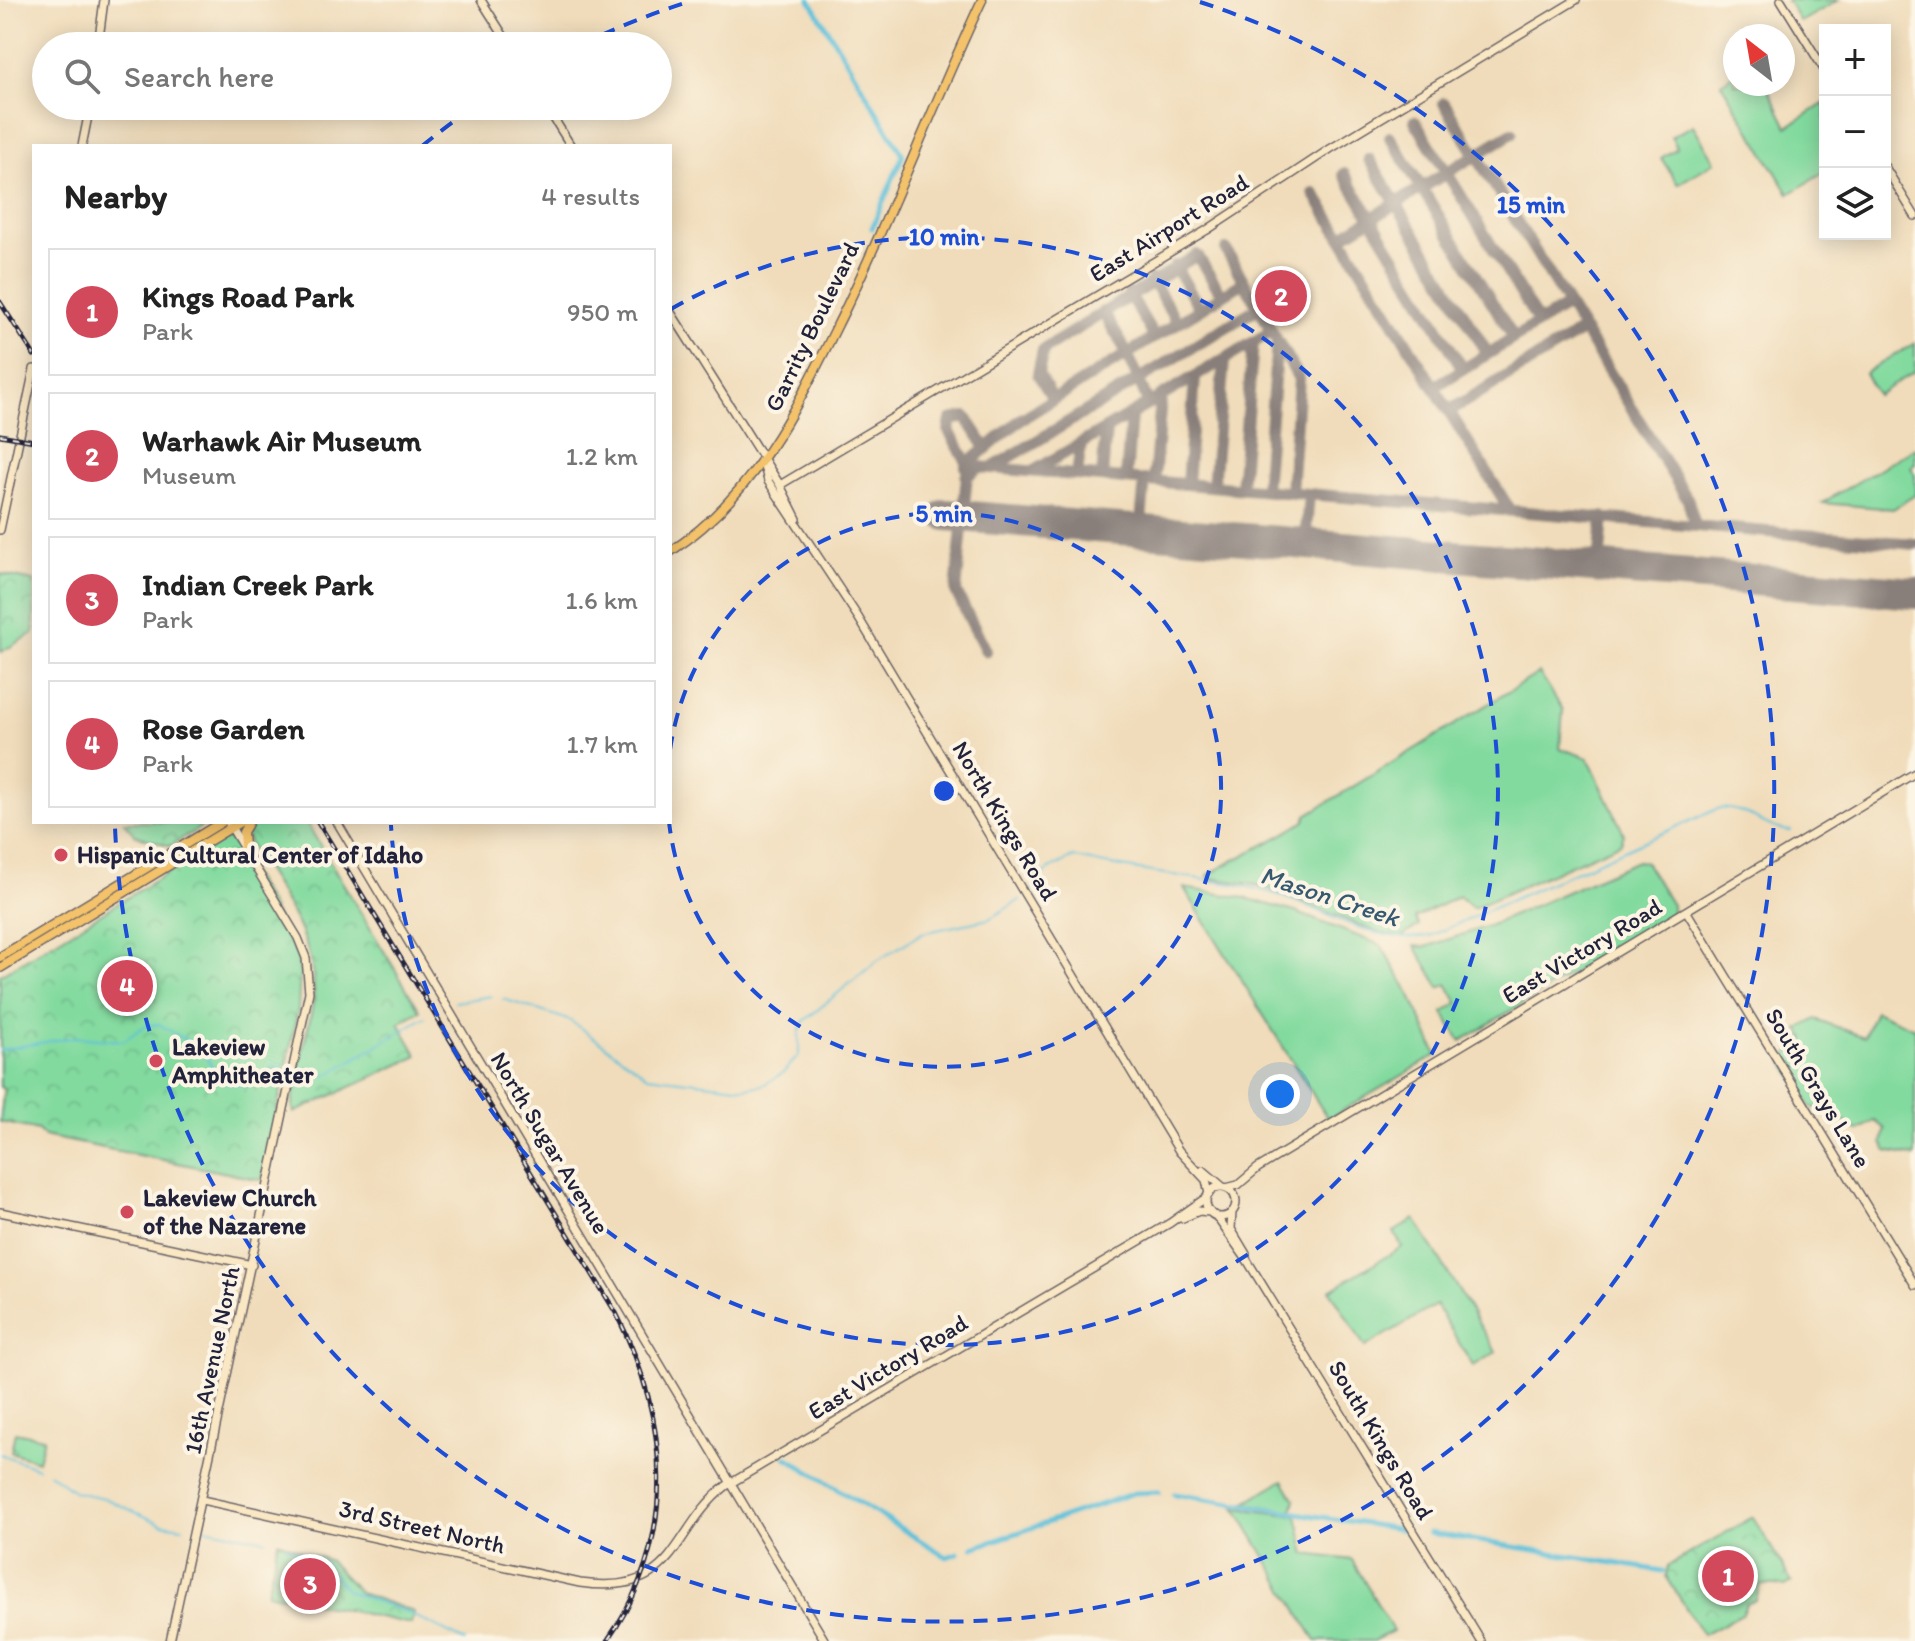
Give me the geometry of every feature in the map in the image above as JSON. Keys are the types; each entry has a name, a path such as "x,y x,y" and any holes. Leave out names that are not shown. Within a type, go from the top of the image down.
{"main road":[{"name":"Garrity Boulevard","path":"672,550 711,519 763,462 824,358 914,164 982,0"},
{"path":"0,957 227,824"},
{"path":"0,968 227,824"},
{"path":"244,847 243,832 248,824"}],"street":[{"path":"100,32 104,0"},
{"path":"481,0 501,32"},
{"name":"East Airport Road","path":"780,485 1207,230 1330,149 1576,0"},
{"path":"1781,0 1819,61"},
{"path":"82,144 87,120"},
{"path":"555,120 570,144"},
{"path":"1886,168 1915,216"},
{"name":"North Kings Road","path":"672,314 780,485 802,528 1183,1156 1206,1180 1208,1196"},
{"path":"0,530 32,378"},
{"name":"North Kings Road","path":"763,462 768,481 802,528"},
{"name":"East Victory Road","path":"651,1573 676,1551 706,1505 730,1484 1170,1223 1208,1196 1238,1185 1269,1163 1915,773"},
{"name":"16th Avenue North","path":"170,1641 308,1005 309,982 298,938 227,824"},
{"name":"North Sugar Avenue","path":"338,824 446,1003 495,1094 825,1641"},
{"name":"South Grays Lane","path":"1687,912 1915,1285"},
{"name":"North Kings Road","path":"1172,1136 1236,1200"},
{"name":"East Victory Road","path":"1236,1200 1249,1180 1269,1163"},
{"path":"1208,1196 1213,1214"},
{"path":"1232,1212 1236,1200"},
{"path":"0,1212 252,1265"},
{"name":"East Victory Road","path":"1170,1223 1193,1212 1232,1212"},
{"name":"South Kings Road","path":"1232,1212 1231,1229 1247,1260 1481,1641"},
{"name":"South Kings Road","path":"1213,1214 1247,1260"},
{"name":"3rd Street North","path":"202,1500 580,1583 611,1585 651,1573"}],"green space":[{"path":"1787,0 1839,0 1800,22"},
{"path":"1729,96 1772,96 1787,127 1819,107 1819,176 1789,194"},
{"path":"1693,125 1715,162 1678,184 1661,158 1677,148 1671,137"},
{"path":"1915,343 1915,371 1877,395 1865,373"},
{"path":"1915,448 1915,464 1911,467 1915,475 1915,495 1893,509 1822,503"},
{"path":"0,574 32,581 32,634 1,652"},
{"path":"1539,673 1563,710 1560,748 1588,758 1624,834 1621,843 1473,908 1459,896 1415,918 1419,926 1401,937 1379,933 1263,886 1209,878 1208,875 1293,829 1305,821 1307,815"},
{"path":"126,824 206,824 170,846 135,835"},
{"path":"253,824 307,824 420,1011 399,1023 418,1056 294,1113 294,1090 313,1007 313,973 301,933 249,843 246,831"},
{"path":"225,838 231,840 271,907 297,956 300,973 298,1010 262,1180 44,1136 38,1130 0,1122 4,1089 0,1087 0,975"},
{"path":"1637,861 1645,862 1672,905 1672,913 1461,1041 1443,1013 1458,1003 1447,984 1440,988 1415,946 1426,947 1491,925"},
{"path":"1184,888 1245,898 1295,912 1381,945 1411,996 1437,1055 1328,1119"},
{"path":"1875,1011 1915,1028 1915,1157 1887,1151 1882,1143 1885,1129 1875,1121 1857,1131 1843,1120 1810,1106 1784,1062 1786,1055 1805,1039 1799,1029 1816,1019 1864,1037"},
{"path":"1415,1219 1496,1352 1473,1366 1436,1305 1365,1347 1330,1290 1402,1247 1394,1232"},
{"path":"15,1432 44,1438 38,1461 11,1452"},
{"path":"1283,1480 1295,1500 1292,1511 1244,1503"},
{"path":"1236,1508 1297,1516 1306,1554 1352,1560 1393,1631 1373,1641 1316,1641"},
{"path":"1753,1517 1792,1582 1785,1586 1760,1584 1756,1600 1746,1604 1742,1614 1703,1635 1666,1576 1668,1566"},
{"path":"278,1541 330,1561 360,1593 414,1612 411,1624 267,1593"}],"waterway":[{"path":"810,0 903,155 872,228"},
{"name":"Mason Creek","path":"1032,890 1048,870 1073,857 1261,890 1365,930 1386,935 1430,936 1717,809 1736,810 1781,830 1791,831"},
{"name":"Mason Creek","path":"503,999 569,1020 648,1076 745,1088 763,1085 783,1073 799,1055 799,1033 804,1021 877,961 922,933 989,919 1020,900"},
{"name":"Mason Creek","path":"455,1002 491,996"},
{"name":"Mason Creek","path":"303,1068 316,1077 329,1074 425,1017"},
{"name":"Mason Creek","path":"0,1050 74,1037 123,1041 145,1026 159,1024 199,1048 223,1081 244,1086 269,1082 274,1066 283,1065"},
{"path":"0,1454 38,1468"},
{"path":"786,1457 947,1557 958,1553"},
{"path":"49,1473 75,1492 104,1498 162,1524 183,1527"},
{"path":"973,1548 1134,1493 1159,1492"},
{"path":"1174,1494 1405,1530"},
{"path":"205,1528 266,1540"},
{"path":"1429,1533 1663,1571"},
{"path":"286,1546 324,1563 347,1591 404,1611 465,1641"}],"taxiway":[{"path":"1444,103 1688,500 1695,525"},
{"path":"1415,121 1539,323"},
{"path":"1341,237 1512,133"},
{"path":"1390,137 1514,338"},
{"path":"1369,159 1488,354"},
{"path":"1344,174 1463,369"},
{"path":"1314,193 1510,510"},
{"path":"1226,250 1299,379 1291,492"},
{"path":"1053,399 1038,374 1043,350 1197,255 1222,295"},
{"path":"1175,266 1200,309"},
{"path":"1152,280 1177,322"},
{"path":"986,651 956,592 968,464 1020,420 1241,284"},
{"path":"1129,294 1154,336"},
{"path":"1434,387 1568,305"},
{"path":"992,468 1256,309"},
{"path":"1103,312 1125,349 1149,404"},
{"path":"1449,411 1583,330"},
{"path":"1034,471 1271,332"},
{"path":"1241,488 1253,343"},
{"path":"1265,490 1277,343"},
{"path":"1213,486 1224,361"},
{"path":"1187,484 1195,378"},
{"path":"1154,481 1161,398"},
{"path":"1126,479 1131,415"},
{"path":"966,468 966,460 949,431 951,420 966,417 986,448"},
{"path":"1102,477 1106,430"},
{"path":"1077,475 1081,444"},
{"path":"966,477 979,467 1915,544"},
{"path":"1140,531 1145,480"},
{"path":"1305,544 1309,494"},
{"path":"1599,567 1603,517"}],"runway":[{"path":"946,515 1915,593"}],"railway":[{"path":"0,302 32,352"},
{"path":"0,435 32,441"},
{"path":"319,824 616,1313 634,1354 648,1395 656,1437 659,1478 656,1520 646,1561 630,1602 607,1641"}],"place":[{"name":"Warhawk Air Museum","path":"1281,296"},
{"name":"Hispanic Cultural Center of Idaho","path":"61,855"},
{"name":"Rose Garden","path":"127,986"},
{"name":"Lakeview Amphitheater","path":"156,1061"},
{"name":"Lakeview Church of the Nazarene","path":"127,1212"},
{"name":"Kings Road Park","path":"1728,1576"},
{"name":"Indian Creek Park","path":"310,1584"}]}
